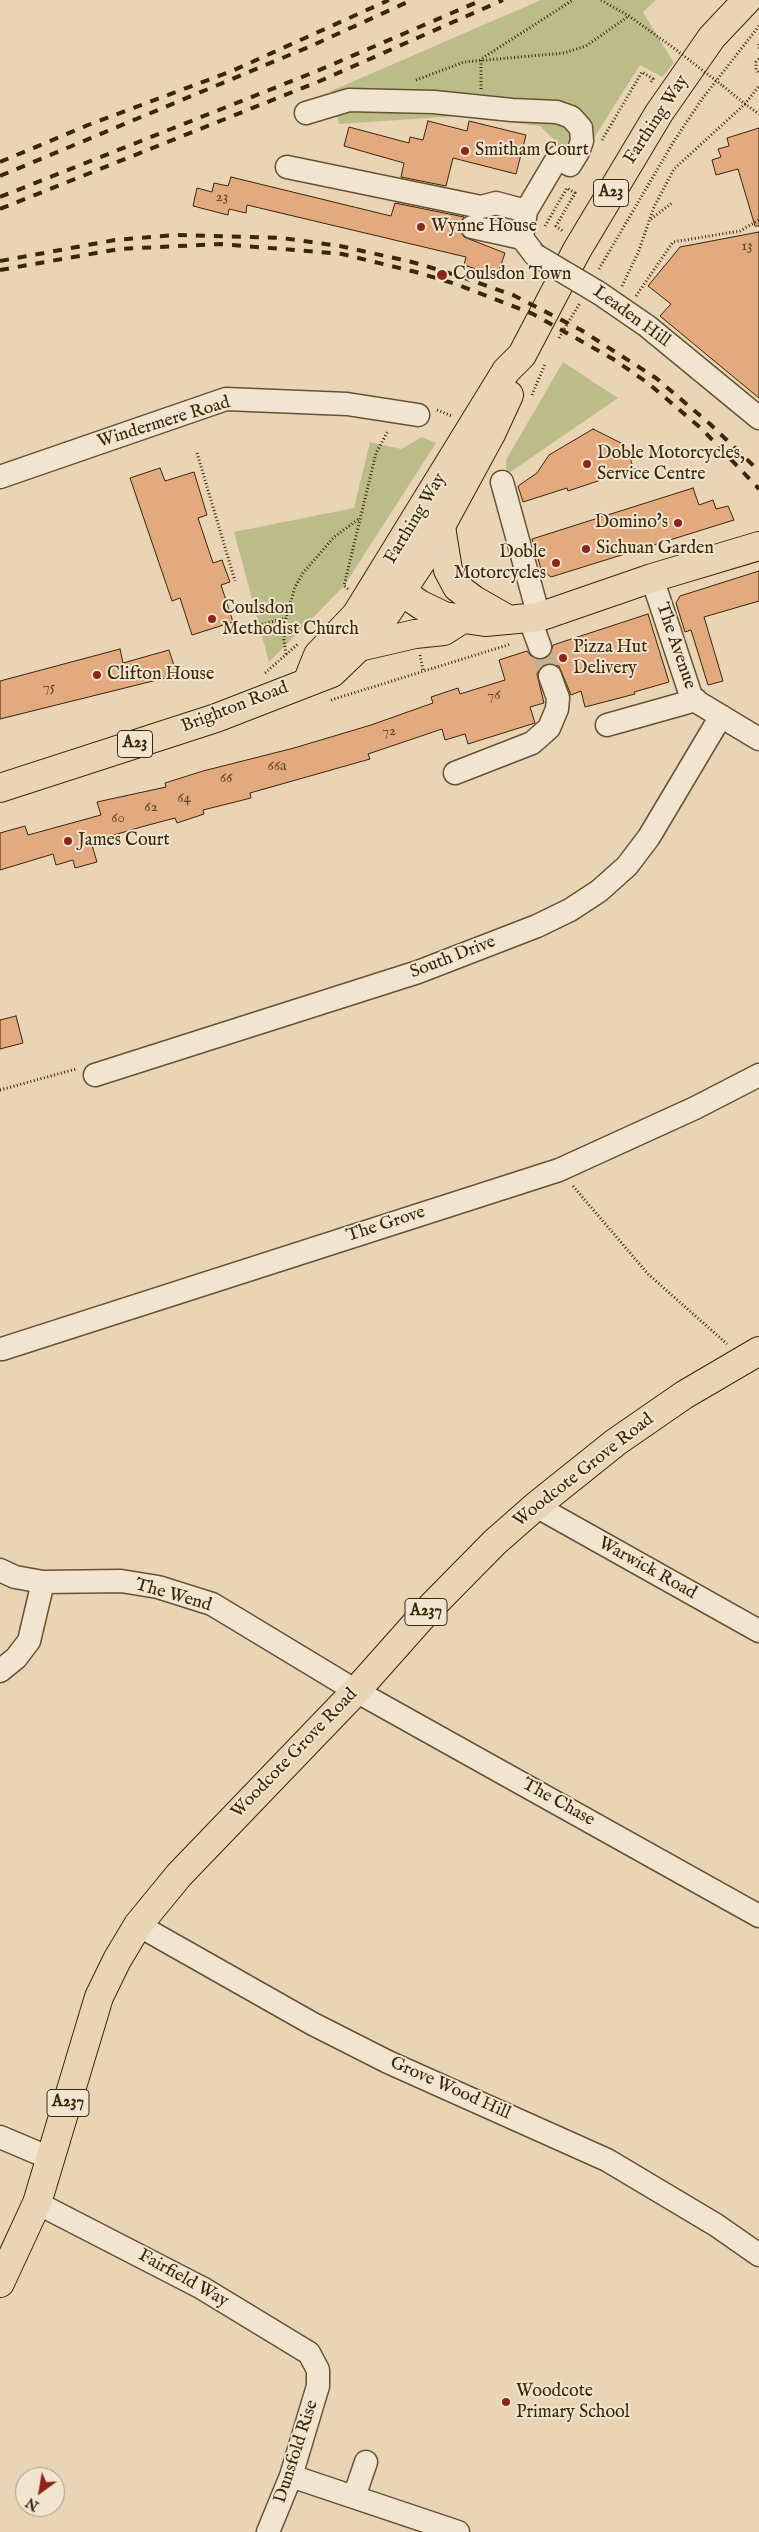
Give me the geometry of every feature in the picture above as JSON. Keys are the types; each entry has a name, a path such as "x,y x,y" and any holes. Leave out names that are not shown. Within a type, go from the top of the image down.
{"main road":[{"name":"Farthing Way","path":"378,584 441,527 492,432 518,377 522,355 577,250 659,113 712,37 747,0"},
{"name":"Farthing Way","path":"308,680 318,655 351,620 378,584 506,371 522,355"},
{"path":"441,527 448,570 457,587 474,600 530,625"},
{"path":"378,584 444,616 461,620 530,625 652,578 759,546"},
{"name":"A23","path":"359,647 378,584"},
{"path":"359,647 416,634 444,631 461,620"},
{"name":"Brighton Road","path":"0,788 216,718 308,680 332,673 359,647"},
{"name":"Woodcote Grove Road","path":"0,2283 37,2203 52,2160 99,1998 117,1960 138,1925 179,1875 356,1691 428,1610 495,1542 536,1506 616,1442 684,1395 752,1355"}],"street":[{"path":"306,113 349,100 434,102 556,112 571,117 581,128 582,141 570,165 558,157 526,211 528,246"},
{"path":"287,167 481,207 496,203 526,211"},
{"name":"Leaden Hill","path":"472,227 528,246 604,296 759,418"},
{"name":"Windermere Road","path":"0,477 226,399 347,404 391,420 418,415"},
{"path":"502,482 530,625"},
{"name":"The Avenue","path":"652,578 687,684 696,700 759,739"},
{"path":"456,773 532,743 549,728 555,718 558,698 550,676"},
{"path":"607,725 696,700"},
{"name":"South Drive","path":"95,1074 418,972 537,926 570,910 600,890 627,866 649,837 721,716"},
{"name":"The Grove","path":"0,1350 559,1170 695,1108 759,1075"},
{"name":"Warwick Road","path":"536,1506 759,1631"},
{"name":"The Wend","path":"0,1570 15,1577 43,1582 121,1581 158,1588 212,1604 356,1691"},
{"path":"0,1671 16,1658 29,1640 43,1582"},
{"name":"The Chase","path":"356,1691 759,1916"},
{"name":"Grove Wood Hill","path":"138,1925 313,2024 388,2062 607,2160 716,2225 759,2254"},
{"path":"0,2137 52,2160"},
{"name":"Fairfield Way","path":"37,2203 202,2288 309,2353 318,2370"},
{"name":"Dunsfold Rise","path":"268,2532 291,2476 318,2386 318,2370"},
{"path":"354,2497 366,2462"},
{"path":"291,2476 458,2532"}],"path":[{"path":"481,59 573,0"},
{"path":"601,0 629,16 759,114"},
{"path":"412,82 464,62 564,53 586,46 629,16"},
{"path":"604,296 674,141 702,99 759,26"},
{"path":"759,44 759,49"},
{"path":"481,59 481,107"},
{"path":"759,59 756,62 756,70 759,73"},
{"path":"598,148 642,72 653,79 648,88"},
{"path":"604,296 638,253 649,220 674,170 745,104 759,86"},
{"path":"545,226 566,188 575,192 556,226 565,232"},
{"path":"649,220 672,203"},
{"path":"558,339 604,296 673,242 740,231 759,220"},
{"path":"560,240 570,223"},
{"path":"349,590 344,586 376,453 391,420"},
{"path":"198,453 235,581"},
{"path":"286,654 286,618 295,587 310,563 334,537 361,518"},
{"path":"344,596 349,590 378,584"},
{"path":"255,626 286,618"},
{"path":"325,702 522,641 530,625"},
{"path":"261,676 302,639"},
{"path":"0,1090 78,1068 95,1074"},
{"path":"559,1170 648,1274 752,1355"}],"green space":[{"path":"541,0 656,0 643,12 674,63 662,77 640,65 592,141 567,153 540,126 458,116 339,124 331,91"},
{"path":"563,362 618,398 506,475 506,460"},
{"path":"422,437 436,443 344,586 269,662 234,532 354,508 370,442 401,449"}],"building":[{"name":"Smitham Court","path":"428,121 467,131 469,121 526,135 516,174 453,158 446,186 401,177 404,163 344,146 349,127 409,143 410,137 423,140"},
{"path":"759,128 759,226 755,226 738,169 716,175 712,160 721,157 718,149 729,146 727,138"},
{"path":"231,177 391,216 395,203 464,217 459,225 464,237 505,253 497,276 464,265 466,257 247,205 246,213 229,209 228,215 193,206 197,188 212,192 214,183 228,186"},
{"path":"759,232 759,398 660,316 671,304 648,286 680,247"},
{"name":"Doble Motorcycles, Service Centre","path":"593,429 625,445 634,469 568,491 567,488 523,502 518,486 537,473 549,455"},
{"path":"160,468 165,481 194,472 207,515 198,518 213,563 222,560 230,582 221,585 233,622 192,635 180,598 172,601 130,478"},
{"path":"693,488 699,505 713,500 716,509 728,506 734,520 551,577 541,569 532,539"},
{"path":"759,571 759,601 704,617 723,681 708,685 691,630 685,632 676,603 680,596"},
{"path":"648,614 669,682 634,692 635,694 585,707 581,691 571,695 559,666 546,664 540,667 537,674 544,703 530,707 535,723 468,744 465,734 445,740 442,729 368,754 370,759 250,793 251,798 203,810 204,814 177,823 175,818 91,842 97,862 75,868 73,860 56,865 53,854 0,870 0,833 25,826 28,835 101,815 97,802 166,787 165,783 203,771 294,748 371,725 433,703 431,697 458,688 460,694 505,680 499,660 527,651 532,657 544,659 550,655 553,645"},
{"path":"120,649 123,663 169,650 177,675 0,719 0,681"},
{"path":"16,1016 23,1043 0,1049 0,1020"}],"tunnel":[{"path":"540,647 550,676"}],"railway":[{"path":"0,162 88,125 232,71 389,0"},
{"path":"0,176 311,46 412,0"},
{"path":"0,197 317,71 482,0"},
{"path":"0,209 320,81 503,0"},
{"path":"0,261 115,240 176,235 282,238 340,246 412,262 513,295 581,330 656,378 710,424 759,471"},
{"path":"0,270 119,249 221,244 342,254 416,272 456,284 533,314 613,359 648,383 703,430 759,489"}],"place":[{"name":"Smitham Court","path":"465,151"},
{"name":"Wynne House","path":"421,227"},
{"name":"Coulsdon Town","path":"442,275"},
{"name":"Doble Motorcycles, Service Centre","path":"587,464"},
{"name":"Domino's","path":"678,523"},
{"name":"Sichuan Garden","path":"586,549"},
{"name":"Doble Motorcycles","path":"556,563"},
{"name":"Coulsdon Methodist Church","path":"212,619"},
{"name":"Pizza Hut Delivery","path":"563,658"},
{"name":"Clifton House","path":"97,675"},
{"name":"James Court","path":"68,841"},
{"name":"Woodcote Primary School","path":"506,2402"}]}
